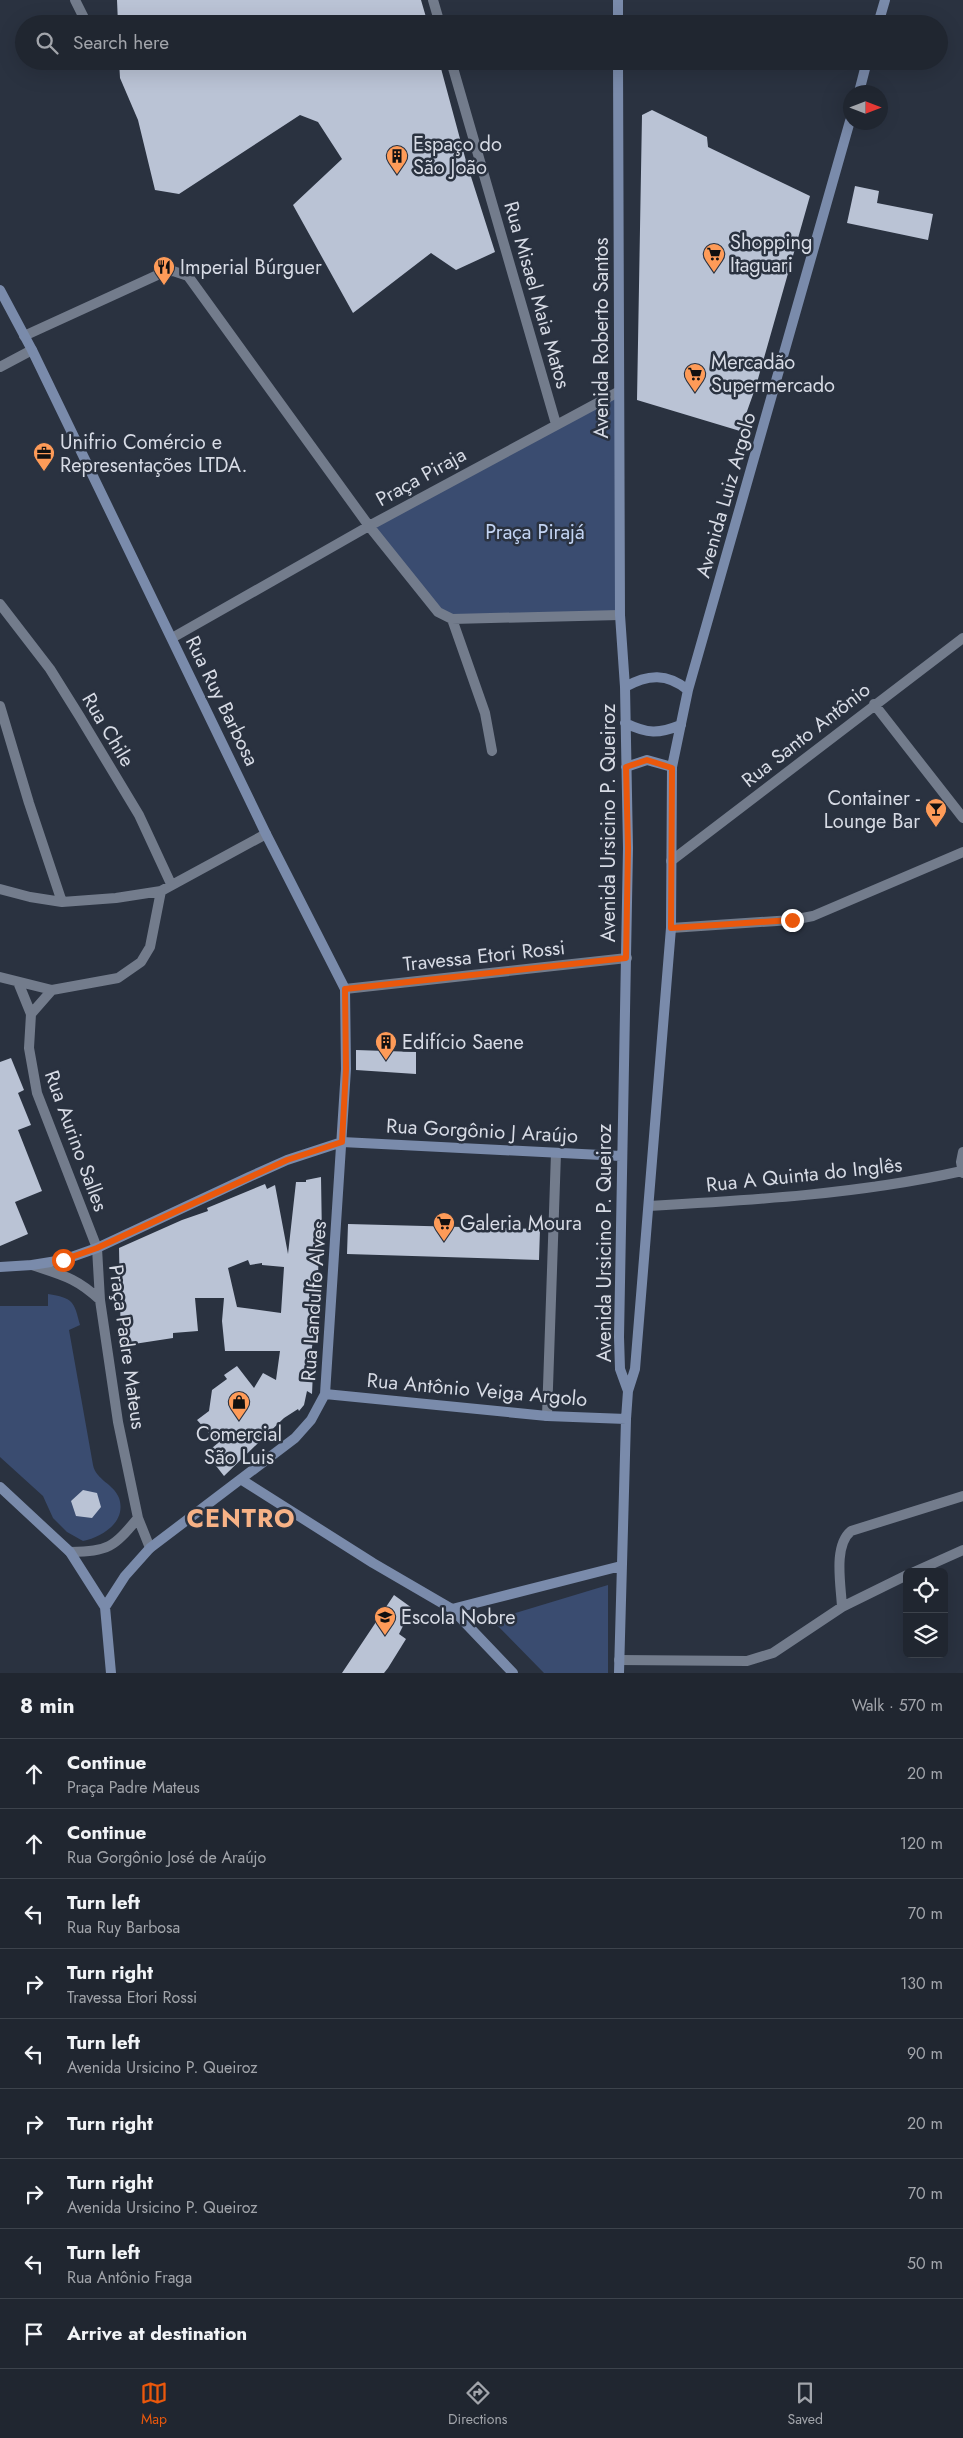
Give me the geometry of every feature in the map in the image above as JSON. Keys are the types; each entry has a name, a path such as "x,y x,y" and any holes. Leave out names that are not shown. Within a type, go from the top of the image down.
{"main road":[{"path":"618,0 618,15"},
{"path":"881,15 885,0"},
{"name":"Avenida Roberto Santos","path":"618,70 620,615"},
{"path":"860,85 865,70"},
{"name":"Avenida Luiz Argolo","path":"685,706 847,130"},
{"name":"Rua Ruy Barbosa","path":"0,290 32,350 266,834 345,989 346,1069 342,1142"},
{"name":"Avenida Ursicino P. Queiroz","path":"620,615 625,687 628,848 619,1337 620,1369 628,1391"},
{"path":"625,687 639,679 664,676 677,681 688,690"},
{"name":"Avenida Ursicino P. Queiroz","path":"628,1391 635,1369 671,928 672,768 685,706"},
{"path":"625,723 640,730 653,732 665,731 681,725"},
{"path":"626,767 647,760 672,768"},
{"path":"97,1248 249,1176 287,1160 342,1142"},
{"name":"Rua Gorgônio J Araújo","path":"342,1142 621,1156"},
{"name":"Rua Landulfo Alves","path":"105,1607 125,1576 150,1548 295,1438 311,1420 325,1394 342,1142"},
{"name":"Praça Padre Mateus","path":"0,1267 32,1265 63,1260 97,1248"},
{"path":"619,1673 628,1391"},
{"name":"Rua Antônio Veiga Argolo","path":"325,1394 547,1416 626,1419"},
{"path":"242,1480 373,1563 452,1609 512,1673"},
{"path":"1,1489 70,1552 105,1607 111,1673"},
{"path":"452,1609 621,1566"}],"street":[{"path":"75,0 82,15"},
{"path":"433,0 437,15"},
{"name":"Rua Misael Maia Matos","path":"454,70 556,424"},
{"path":"24,336 164,272 173,270 188,276 368,526 172,638"},
{"path":"0,367 32,350"},
{"name":"Praça Piraja","path":"452,619 438,612 368,526 618,392"},
{"name":"Rua Chile","path":"0,604 50,669 80,717 139,815 171,884"},
{"path":"492,751 485,713 452,619 620,615"},
{"name":"Rua Santo Antônio","path":"672,861 874,704 963,638"},
{"path":"874,704 963,818"},
{"path":"0,706 29,803 62,902"},
{"path":"0,889 30,898 62,902 116,898 161,891 266,834"},
{"path":"671,928 792,920 813,916 963,852"},
{"path":"0,977 52,990 118,978 141,962 150,947 161,891"},
{"name":"Travessa Etori Rossi","path":"345,989 626,958"},
{"name":"Rua Aurino Salles","path":"18,982 31,1014 29,1048 37,1093 97,1248"},
{"path":"31,1014 52,990"},
{"path":"962,1172 963,1152"},
{"path":"547,1416 556,1153"},
{"name":"Rua A Quinta do Inglês","path":"649,1206 760,1200 870,1188 962,1172"},
{"name":"Praça Padre Mateus","path":"97,1248 100,1300 118,1422 138,1518 150,1548"},
{"path":"32,1265 84,1284 100,1300"},
{"path":"842,1606 841,1555 846,1535 851,1531 963,1496"},
{"path":"70,1552 89,1552 112,1546 138,1518"},
{"path":"923,1568 963,1550"},
{"path":"619,1660 747,1661 761,1658 773,1654 842,1606 903,1577"}],"green space":[{"name":"Praça Pirajá","path":"618,392 620,615 452,619 438,612 369,526"},
{"path":"48,1294 68,1299 76,1311 80,1325 69,1330 93,1465 98,1475 117,1493 121,1507 116,1521 111,1527 98,1536 83,1541 67,1532 53,1518 43,1496 0,1457 0,1306 48,1306"},
{"path":"608,1585 608,1673 544,1673 492,1620"}],"building":[{"path":"117,0 421,0 425,15 118,15"},
{"name":"Espaço do São João","path":"120,70 441,70 466,161 495,252 456,270 431,253 353,313 293,205 342,159 318,122 300,115 179,194 155,190 138,120 120,78"},
{"name":"Shopping Itaguari","path":"652,110 707,137 708,147 810,196 756,386 740,431 637,400 642,115"},
{"path":"855,186 879,191 877,203 933,214 928,240 847,223"},
{"name":"Edifício Saene","path":"356,1050 416,1052 416,1074 356,1070"},
{"path":"11,1058 24,1090 18,1093 31,1125 18,1130 42,1191 15,1202 28,1234 0,1246 0,1062"},
{"path":"321,1177 322,1238 319,1238 318,1279 315,1279 316,1317 309,1370 313,1371 312,1394 307,1391 304,1405 299,1411 298,1409 284,1418 224,1476 206,1453 218,1443 197,1420 209,1411 212,1390 227,1379 224,1375 237,1366 254,1388 263,1373 276,1380 280,1351 225,1351 222,1321 224,1298 195,1298 198,1331 173,1333 173,1338 121,1346 119,1248 182,1220 208,1211 207,1208 265,1184 267,1189 275,1185 288,1254 296,1182 306,1182 306,1180","holes":["248,1260 250,1265 262,1263 262,1265 284,1267 281,1313 237,1307 228,1268"]},
{"name":"Galeria Moura","path":"348,1224 540,1229 539,1260 347,1254"},
{"path":"83,1490 97,1493 101,1507 92,1518 76,1516 71,1501"},
{"name":"Escola Nobre","path":"394,1595 412,1608 399,1634 406,1639 388,1668 384,1673 342,1673"}],"place":[{"name":"Espaço do São João","path":"397,175"},
{"name":"Shopping Itaguari","path":"714,273"},
{"name":"Imperial Búrguer","path":"164,286"},
{"name":"Mercadão Supermercado","path":"695,393"},
{"name":"Unifrio Comércio e Representações LTDA.","path":"44,472"},
{"name":"Container - Lounge Bar","path":"936,828"},
{"name":"Edifício Saene","path":"386,1061"},
{"name":"Galeria Moura","path":"444,1242"},
{"name":"Comercial São Luis","path":"239,1421"},
{"name":"Escola Nobre","path":"385,1636"}],"district":[{"name":"CENTRO","path":"241,1518"}],"route":[{"path":"63,1260 97,1248 249,1176 287,1160 342,1142 346,1069 345,989 626,958 628,848 626,767 647,760 672,768 670,792 671,928 792,920"}]}
